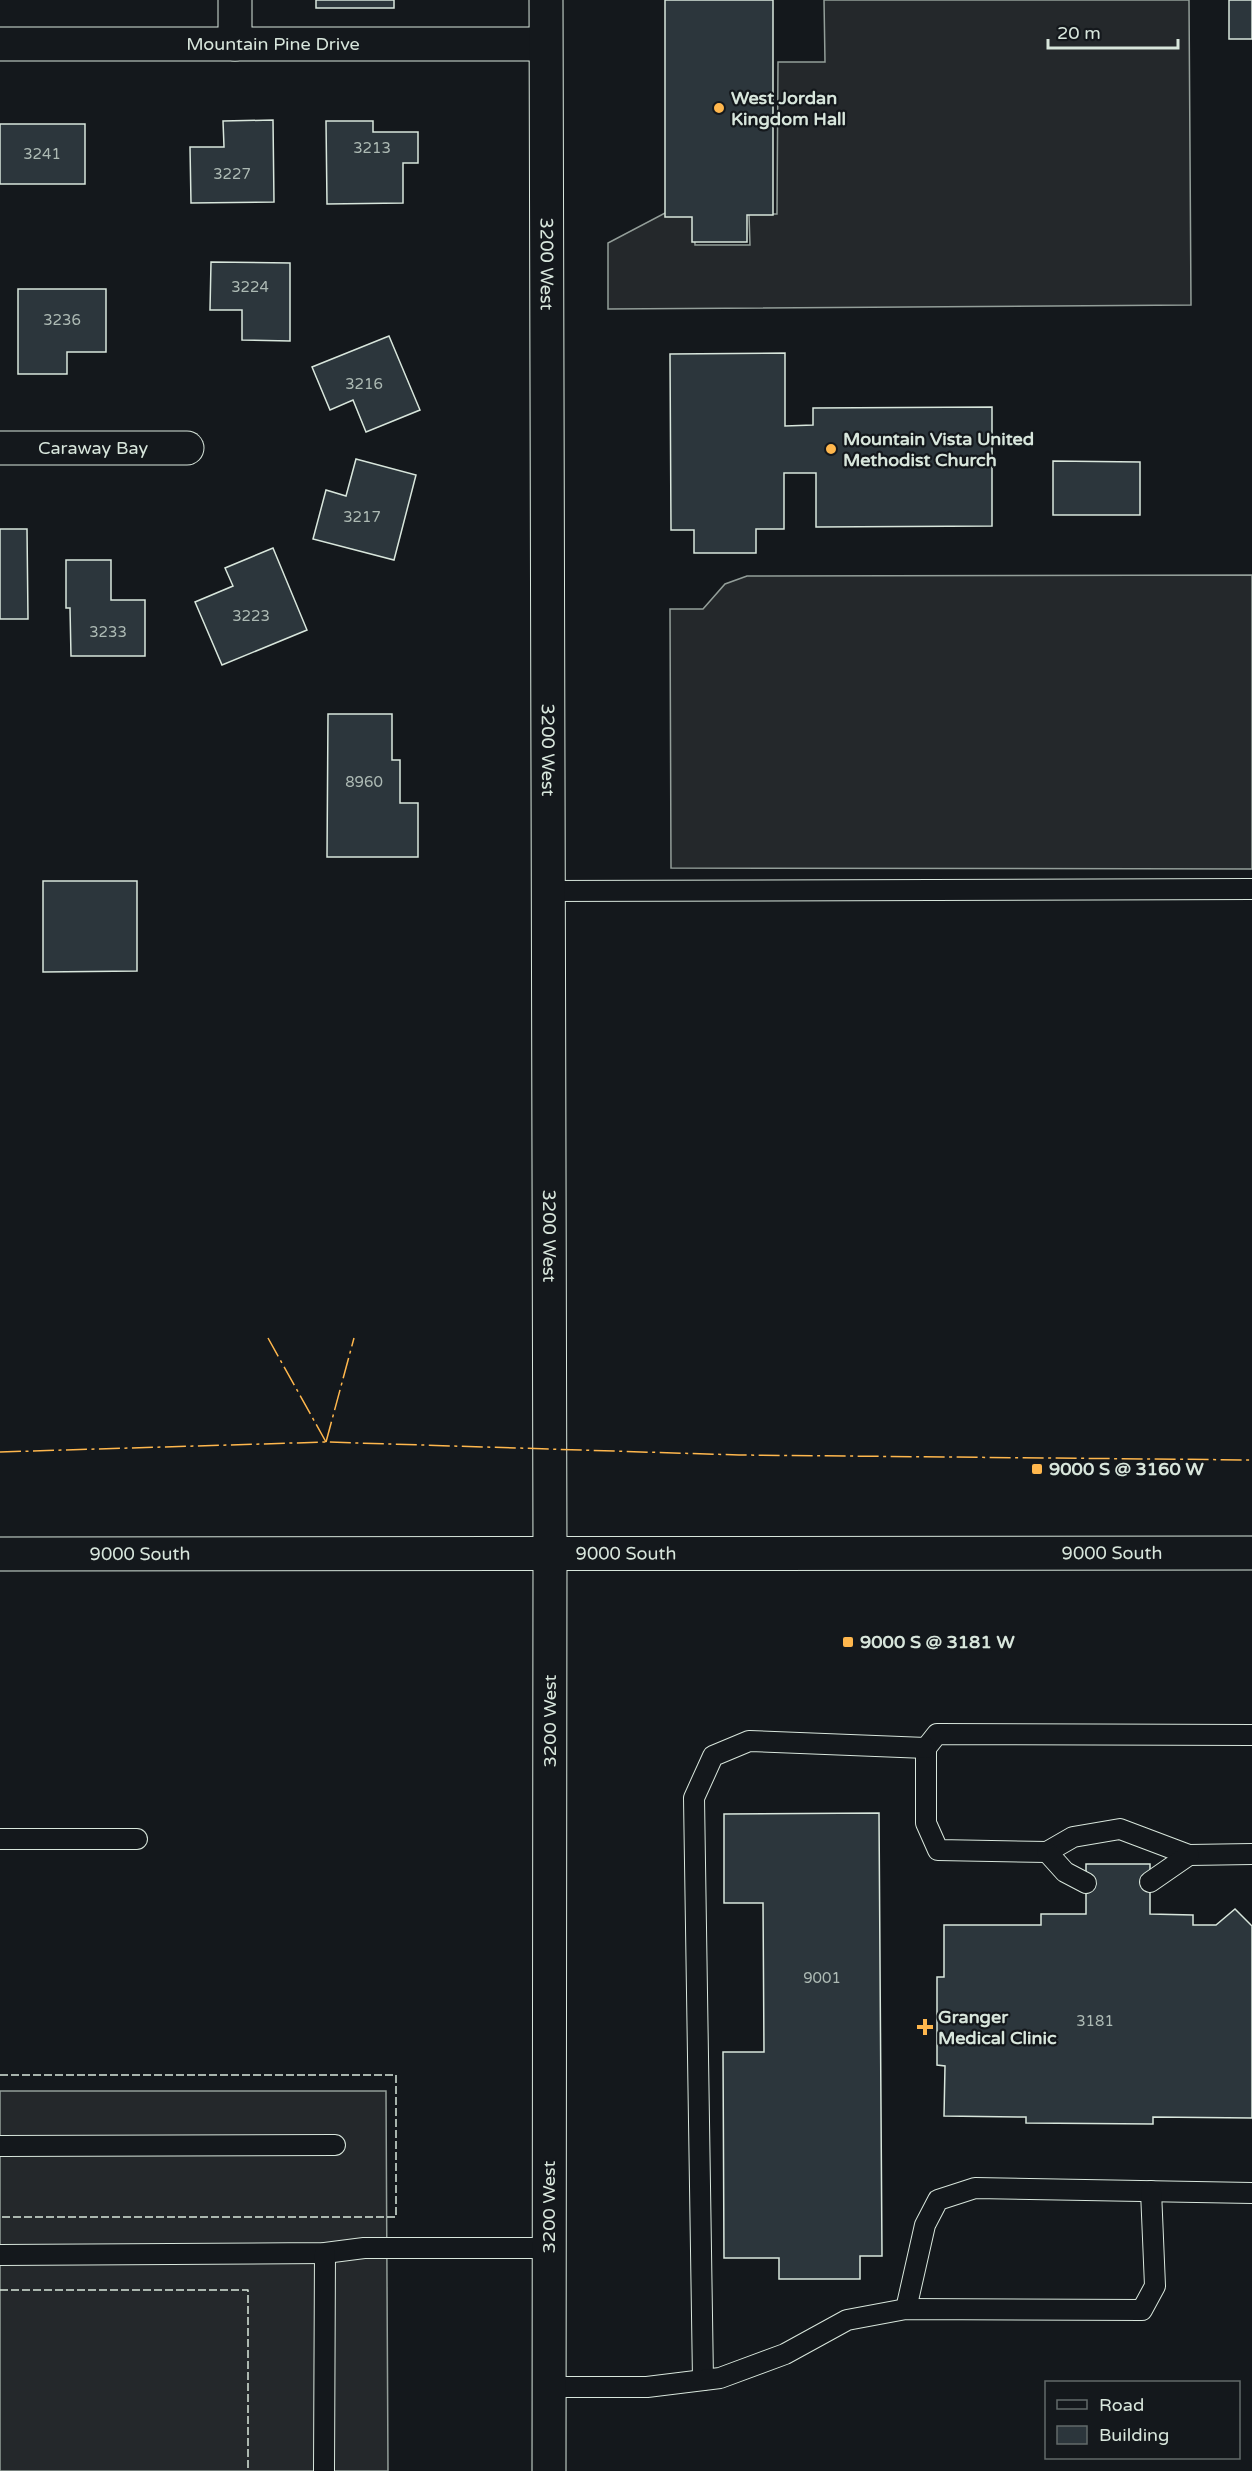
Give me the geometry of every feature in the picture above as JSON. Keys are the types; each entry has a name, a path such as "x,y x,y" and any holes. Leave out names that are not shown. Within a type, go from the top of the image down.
{"street":[{"path":"235,0 236,44"},
{"name":"3200 West","path":"546,0 550,1554 549,2471"},
{"name":"Mountain Pine Drive","path":"0,44 545,44"},
{"name":"Caraway Bay","path":"0,448 187,448"},
{"name":"9000 South","path":"0,1554 1252,1553"}],"lane":[{"path":"547,891 1252,889"},
{"path":"1252,1735 937,1734 926,1748 926,1823 938,1850 1047,1852 1072,1837 1120,1829 1189,1855 1252,1854"},
{"path":"703,2380 694,1798 713,1756 749,1741 926,1748"},
{"path":"0,1839 137,1839"},
{"path":"1047,1852 1065,1872 1086,1883"},
{"path":"1150,1882 1189,1855"},
{"path":"0,2146 336,2145"},
{"path":"906,2309 925,2225 938,2200 975,2188 1252,2193"},
{"path":"549,2387 646,2387 720,2378 785,2354 847,2320 906,2309 1142,2310 1155,2286 1150,2191"},
{"path":"0,2255 325,2253 364,2248 549,2248"},
{"path":"324,2471 325,2253"}],"shaded area":[{"path":"824,0 1189,0 1191,305 608,309 608,243 665,213 694,214 695,245 750,245 749,214 777,214 778,62 825,62"},
{"path":"1252,575 1252,869 671,868 670,609 703,609 725,584 747,576"},
{"path":"0,2091 386,2091 388,2471 0,2471"}],"building":[{"path":"316,0 394,0 394,8 316,8"},
{"name":"West Jordan Kingdom Hall","path":"665,0 773,0 773,215 747,215 747,242 692,242 692,217 665,217"},
{"path":"1229,0 1252,0 1252,39 1229,39"},
{"path":"273,120 274,202 191,203 190,147 224,147 223,121"},
{"path":"326,121 373,121 373,132 418,132 418,163 403,163 403,203 327,204"},
{"path":"0,124 85,124 85,184 0,184"},
{"path":"211,262 290,263 290,341 242,340 242,310 210,310"},
{"path":"18,289 106,289 106,352 67,352 67,374 18,374"},
{"path":"389,336 420,410 366,432 353,400 330,410 312,367"},
{"name":"Mountain Vista United Methodist Church","path":"785,353 785,426 813,425 813,408 992,407 992,526 816,527 816,473 784,473 784,529 756,529 756,553 694,553 694,530 671,530 670,354"},
{"path":"356,459 416,475 394,560 313,539 326,490 346,496"},
{"path":"1053,461 1140,462 1140,515 1053,515"},
{"path":"0,529 27,529 28,619 0,619"},
{"path":"273,548 307,630 222,665 195,602 233,586 225,568"},
{"path":"66,560 111,560 111,600 145,600 145,656 71,656 70,608 66,608"},
{"path":"328,714 392,714 392,760 400,760 400,803 418,803 418,857 327,857"},
{"path":"43,881 137,881 137,971 43,972"},
{"path":"879,1813 882,2256 860,2256 860,2279 779,2279 779,2258 724,2258 723,2052 764,2052 763,1903 724,1903 724,1814"},
{"path":"1086,1864 1150,1864 1150,1914 1193,1915 1193,1925 1216,1925 1235,1909 1252,1926 1252,2118 1153,2117 1153,2124 1026,2123 1026,2117 944,2116 945,2066 937,2065 937,1977 944,1977 944,1925 1041,1925 1041,1914 1086,1914"}],"fence":[{"path":"0,2075 396,2075 396,2217 0,2217"},
{"path":"0,2290 248,2290 248,2471"}],"power":[{"path":"268,1338 326,1442"},
{"path":"326,1442 354,1338"},
{"path":"0,1452 326,1442 739,1455 1252,1460"}],"place":[{"name":"West Jordan Kingdom Hall","path":"719,108"},
{"name":"Mountain Vista United Methodist Church","path":"831,449"},
{"name":"9000 S @ 3160 W","path":"1037,1469"},
{"name":"9000 S @ 3181 W","path":"848,1642"},
{"name":"Granger Medical Clinic","path":"925,2027"}]}
